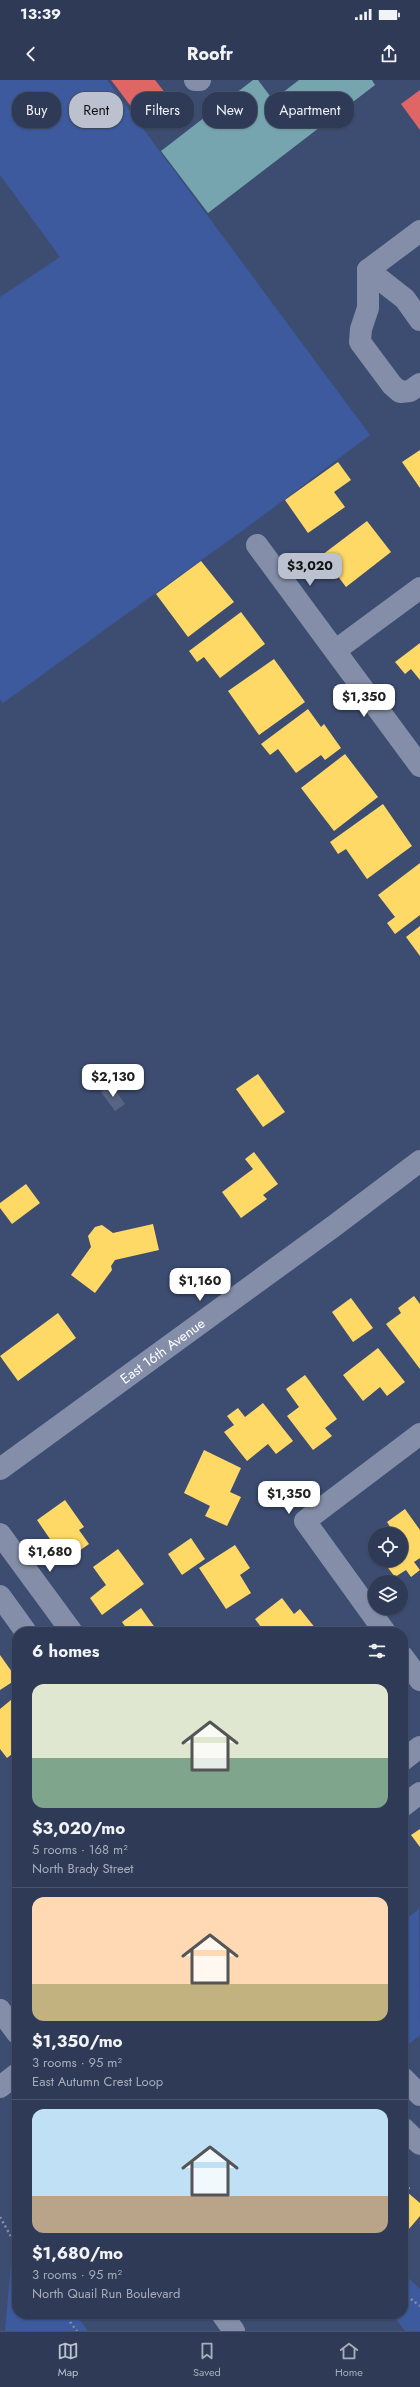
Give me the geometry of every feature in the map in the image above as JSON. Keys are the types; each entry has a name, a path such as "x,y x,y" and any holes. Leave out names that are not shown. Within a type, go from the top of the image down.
{"street":[{"path":"195,80 200,80"},
{"path":"368,270 420,231"},
{"path":"368,270 405,299 420,320"},
{"path":"368,270 368,308 361,329 360,342 400,392 410,391 420,384"},
{"path":"257,544 420,766"},
{"path":"336,650 420,588"},
{"name":"East 16th Avenue","path":"0,1469 334,1226 420,1161"},
{"path":"381,1627 305,1521 420,1434"},
{"path":"0,1534 68,1627"},
{"path":"0,1596 22,1627"},
{"path":"408,1664 420,1680"},
{"path":"408,1756 420,1747"},
{"path":"408,1802 420,1793"},
{"path":"0,2010 12,2026"},
{"path":"0,2087 12,2078"},
{"path":"408,2083 420,2095"},
{"path":"408,2133 420,2144"},
{"path":"226,2319 234,2331"}],"path":[{"path":"0,2217 12,2238"},
{"path":"408,2297 420,2306"},
{"path":"68,2319 77,2331"}],"shaded area":[{"path":"0,80 107,80 116,92 69,92 69,128 123,128 123,102 131,112 131,128 143,128 370,435 257,520 3,703 0,699 0,297 60,257 0,175"},
{"path":"419,1909 420,2035 408,2045 408,1917"},
{"path":"12,2253 12,2319 79,2319 88,2331 5,2331"},
{"path":"408,2278 420,2289 420,2331 405,2331 396,2319 408,2319"}],"building: Homes":[{"path":"420,450 420,488 402,462"},
{"path":"338,462 351,480 334,492 345,507 308,533 285,500"},
{"path":"367,521 391,552 346,587 322,555"},
{"path":"201,561 234,602 188,637 156,594"},
{"path":"241,612 265,644 220,678 204,657 197,662 189,651"},
{"path":"420,643 420,680 411,669 405,674 395,662"},
{"path":"274,659 305,702 259,735 228,691"},
{"path":"308,709 321,727 324,724 341,748 325,760 321,755 296,773 278,749 270,755 261,744"},
{"path":"345,754 378,797 334,831 301,788"},
{"path":"383,804 412,846 367,879 346,849 338,854 330,842"},
{"path":"420,863 420,915 395,934 387,923 395,917 378,895"},
{"path":"420,926 420,956 406,937"},
{"path":"258,1074 285,1112 263,1127 236,1089"},
{"path":"254,1152 278,1184 263,1195 267,1199 241,1218 222,1192 253,1169 245,1159"},
{"path":"26,1184 40,1203 12,1224 0,1208 0,1203"},
{"path":"153,1224 159,1250 115,1260 111,1266 112,1270 95,1293 71,1275 91,1247 88,1236 95,1227 102,1225 113,1233"},
{"path":"414,1296 420,1304 420,1369 386,1324 401,1313 398,1308"},
{"path":"351,1298 373,1328 353,1342 332,1312"},
{"path":"58,1313 76,1338 18,1381 0,1356"},
{"path":"378,1348 405,1382 387,1396 380,1387 363,1401 343,1375"},
{"path":"305,1375 337,1419 325,1428 332,1436 313,1450 287,1416 299,1407 286,1389"},
{"path":"263,1403 293,1441 276,1454 268,1444 247,1461 224,1432 234,1425 227,1416 238,1408 245,1417"},
{"path":"204,1450 241,1468 230,1492 241,1497 227,1526 205,1516 210,1506 184,1493"},
{"path":"65,1500 84,1527 79,1530 89,1544 65,1561 37,1520"},
{"path":"405,1509 420,1530 420,1558 414,1562 420,1570 411,1577 406,1570 398,1575 393,1575 387,1567 408,1567 408,1527 390,1527 387,1522"},
{"path":"191,1538 205,1559 182,1575 168,1554"},
{"path":"235,1545 250,1568 240,1575 251,1593 226,1609 199,1568"},
{"path":"118,1549 144,1584 102,1615 90,1598 106,1585 93,1567"},
{"path":"282,1598 294,1614 300,1609 314,1627 261,1627 255,1619"},
{"path":"141,1608 154,1627 126,1627 122,1622"},
{"path":"0,1655 12,1672 12,1682 0,1690"},
{"path":"12,1699 12,1754 7,1758 0,1749 0,1709"},
{"path":"420,1829 420,1847 411,1835"},
{"path":"408,2193 420,2203 420,2216 408,2230"}],"building: Shops":[{"path":"111,80 155,80 164,92 131,92 131,106 123,96 123,92 120,92"},
{"path":"420,90 420,130 401,104"}],"building: Public":[{"path":"253,80 258,80 267,92 265,92 265,128 319,128 208,213 161,151 191,128 194,128 194,126 202,119 202,128 257,128 257,92 237,92"},
{"path":"299,80 372,80 375,85 354,101 354,92 283,92"}],"building: Other":[{"path":"111,1084 125,1104 115,1111 101,1092"}]}
